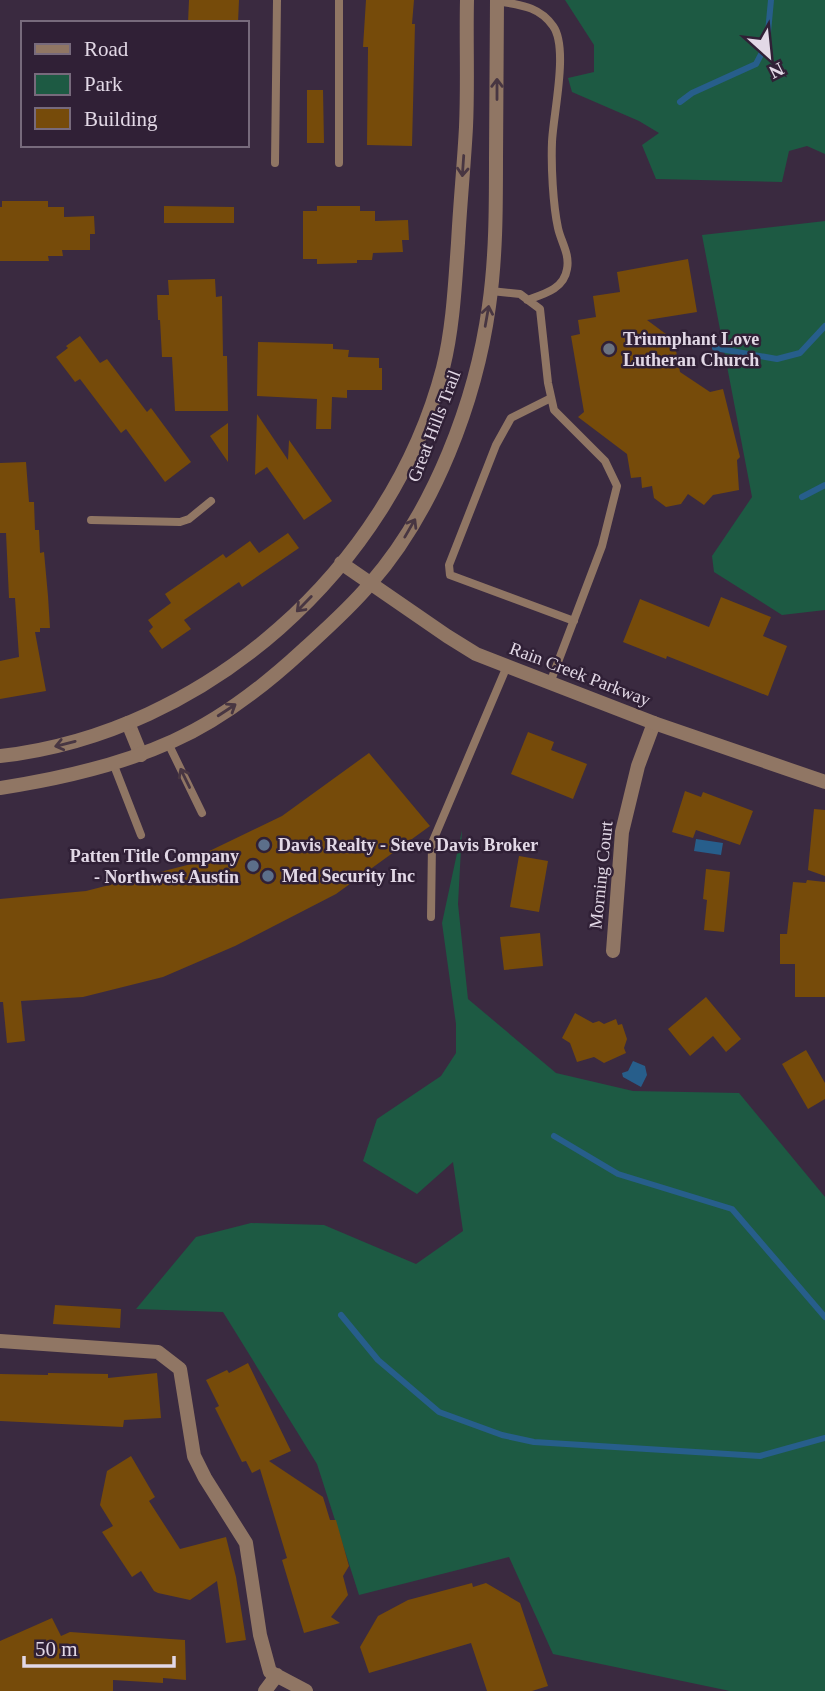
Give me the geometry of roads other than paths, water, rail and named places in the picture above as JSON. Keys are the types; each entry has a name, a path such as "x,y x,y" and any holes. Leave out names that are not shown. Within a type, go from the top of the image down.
{"street":[{"name":"Great Hills Trail","path":"0,756 68,743 128,723 212,680 280,629 341,563 372,524 399,480 425,424 443,367 453,307 466,126 467,0"},
{"name":"Great Hills Trail","path":"0,788 87,771 141,755 219,715 249,695 296,656 371,584 404,538 440,472 460,422 478,365 491,291 495,249 497,1"},
{"name":"Rain Creek Parkway","path":"341,563 476,654 654,723 825,782"},
{"path":"128,723 141,755"},
{"name":"Morning Court","path":"613,951 622,831 638,765 654,723"},
{"path":"0,1342 158,1352 180,1369 194,1456 246,1543 260,1635 270,1672 306,1691"},
{"path":"265,1691 277,1675"}],"lane":[{"path":"275,163 277,0"},
{"path":"339,0 339,163"},
{"path":"497,1 537,8 555,28 561,63 552,143 558,229 567,255 568,269 561,285 544,295 527,300"},
{"path":"491,291 520,294 540,309 554,410 605,461 617,486 602,546 550,683"},
{"path":"551,398 511,418 496,445 449,565 450,575 574,621"},
{"path":"92,520 180,522 189,519 211,501"},
{"path":"431,917 432,843 507,666"},
{"path":"168,743 202,813"},
{"path":"113,763 141,835"}],"water":[{"path":"696,839 723,843 721,855 694,851"},
{"path":"633,1061 645,1066 647,1075 641,1087 623,1077 622,1073 628,1071"}],"waterway":[{"path":"680,102 692,93 756,64 767,43 771,0"},
{"path":"715,348 777,359 800,353 825,326"},
{"path":"802,497 825,485"},
{"path":"554,1136 618,1174 732,1209 825,1317"},
{"path":"341,1315 378,1360 439,1412 502,1435 534,1442 760,1456 825,1438"}],"place":[{"name":"Triumphant Love Lutheran Church","path":"609,349"},
{"name":"Davis Realty - Steve Davis Broker","path":"264,845"},
{"name":"Patten Title Company - Northwest Austin","path":"253,866"},
{"name":"Med Security Inc","path":"268,876"}]}
